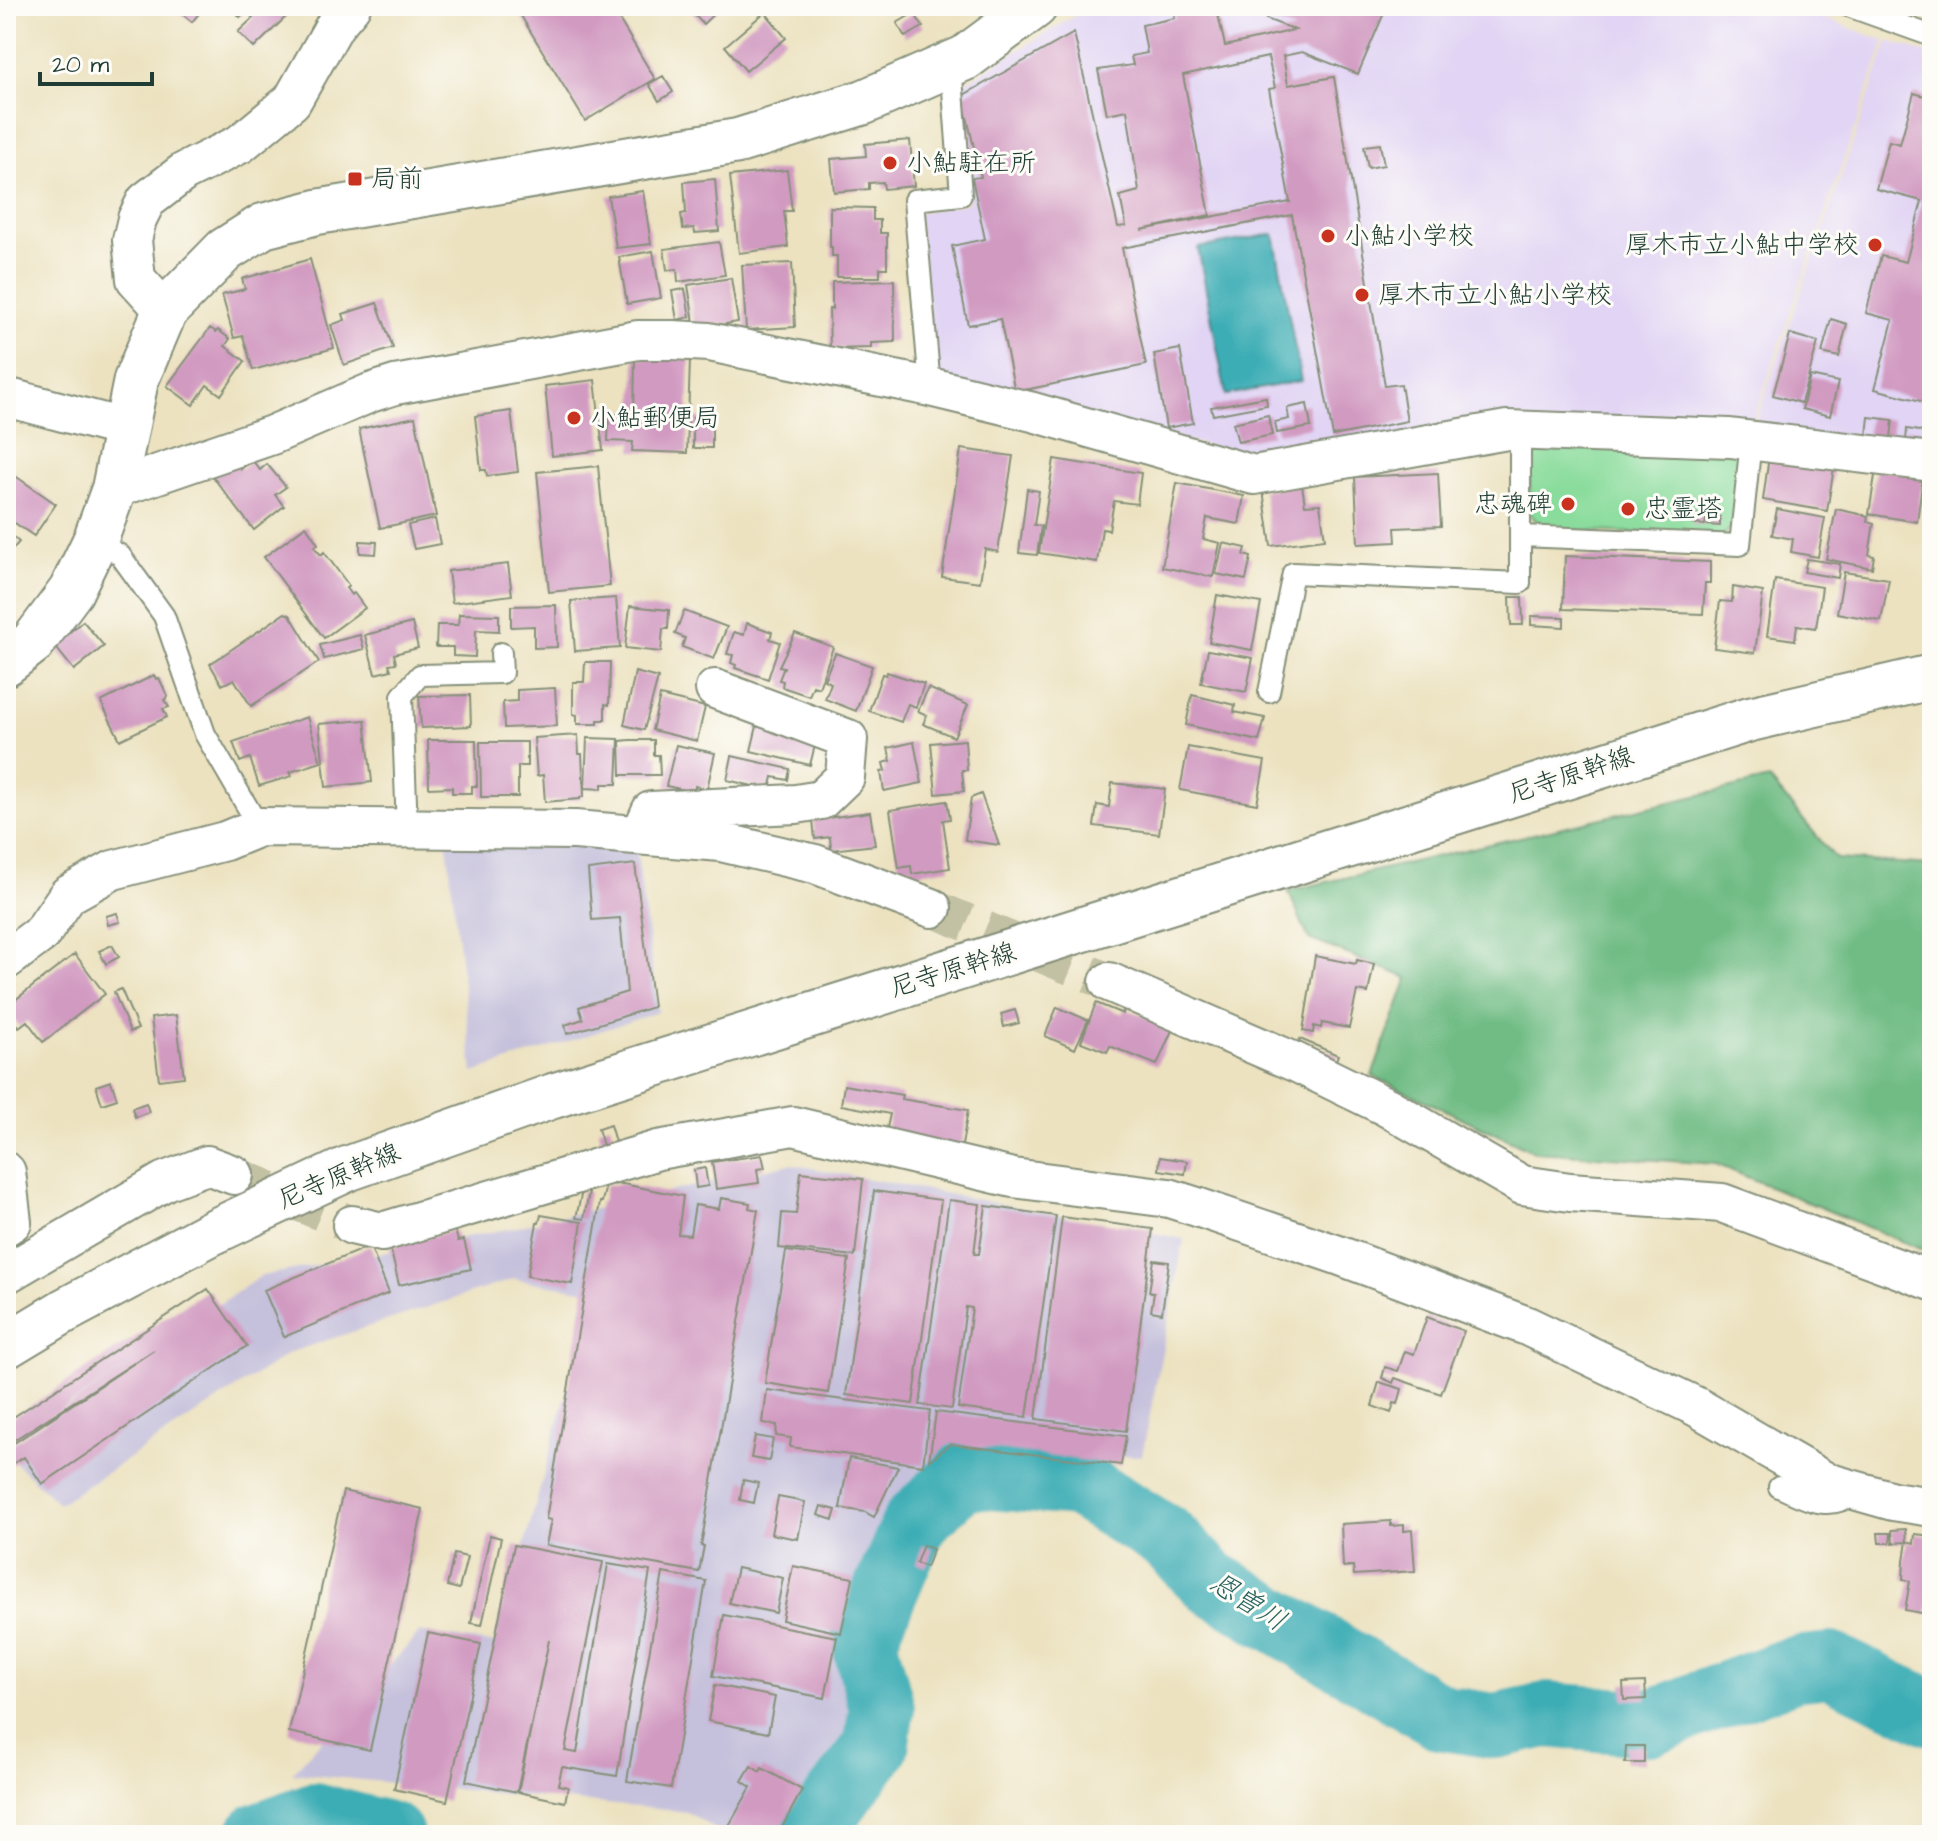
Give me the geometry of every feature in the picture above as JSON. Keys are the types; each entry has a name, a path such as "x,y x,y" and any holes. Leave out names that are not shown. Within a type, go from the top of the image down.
{"street":[{"path":"165,311 136,279 132,240 146,201 184,172 240,144 292,101 335,25 351,6"},
{"path":"6,663 33,642 71,591 95,541 114,489 136,380 165,311 225,250 263,226 317,212 738,141 864,102 965,58 1035,6"},
{"path":"114,489 272,435 395,385 638,340 709,342 930,387 1033,412 1254,475 1507,430 1751,441 1932,462"},
{"path":"6,397 127,429"},
{"name":"尼寺原幹線","path":"6,1346 64,1311 211,1233 347,1169 553,1096 1750,719 1932,677"},
{"path":"641,834 651,811 821,800 845,777 848,739 731,704"},
{"path":"6,960 42,933 68,895 113,870 225,841 259,827 575,830 721,842 815,864 932,908"},
{"path":"1109,982 1297,1063 1387,1107 1522,1185 1570,1192 1722,1203 1932,1281"},
{"path":"352,1225 382,1232 658,1150 793,1126 1013,1178 1169,1198 1338,1255 1527,1326 1697,1407 1826,1482 1893,1501 1932,1507"},
{"path":"6,1274 165,1181 207,1165 234,1175"},
{"path":"6,1172 12,1222 6,1226"}],"lane":[{"path":"1848,6 1932,36"},
{"path":"930,387 914,200 961,195 951,64"},
{"path":"1269,692 1293,573 1520,583 1520,432"},
{"path":"1521,536 1739,552 1751,441"},
{"path":"95,541 120,555 164,616 205,734 259,827"},
{"path":"407,829 402,696 420,675 506,666"},
{"path":"1779,1487 1814,1503 1841,1503 1857,1491"}],"shaded area":[{"name":"厚木市立小鮎小学校","path":"1091,6 1793,6 1885,41 1748,435 1259,459 937,377 918,213 969,203 959,86"},
{"name":"厚木市立小鮎中学校","path":"1888,41 1932,55 1932,450 1751,435"},
{"path":"446,836 636,845 658,1012 473,1073"},
{"path":"790,1164 1184,1239 1142,1456 965,1453 855,1584 860,1743 789,1835 725,1835 687,1812 292,1773 420,1632 497,1644 594,1292 514,1279 291,1352 59,1504 6,1454 6,1448 261,1276 512,1228"}],"green space":[{"path":"1530,442 1726,444 1745,458 1737,521 1722,537 1544,529 1530,514"},
{"path":"1769,779 1836,859 1932,865 1932,1254 1716,1164 1535,1152 1372,1076 1408,978 1309,939 1288,891"}],"water":[{"path":"1274,234 1301,381 1226,395 1198,248"}],"building":[{"path":"205,6 192,22 175,8"},
{"path":"230,6 297,6 254,48 238,32 253,18 246,11 240,17"},
{"path":"515,6 611,6 655,79 585,121"},
{"path":"686,6 722,6 703,24"},
{"path":"1173,6 1195,6 1196,14 1217,10 1225,46 1295,30 1266,19 1272,6 1387,6 1358,74 1302,52 1283,56 1288,85 1334,77 1385,386 1401,384 1407,421 1333,436 1292,215 1122,248 1146,365 1015,392 1000,319 968,325 952,246 985,239 972,178 981,177 962,96 1074,33 1118,227 1126,226 1120,196 1139,191 1127,110 1107,114 1098,70 1133,65 1131,56 1147,53 1142,25 1175,18","holes":["1268,57 1275,88 1269,89 1290,202 1141,230 1210,215 1183,75"]},
{"path":"765,12 786,38 746,71 725,46"},
{"path":"914,13 923,27 905,37 897,23"},
{"path":"663,76 673,92 659,101 649,84"},
{"path":"1914,93 1932,98 1932,404 1875,389 1893,320 1866,313 1881,256 1906,262 1922,201 1876,189 1889,141 1900,144"},
{"name":"小鮎駐在所","path":"910,140 914,186 884,189 883,182 869,183 869,189 834,192 831,159 866,156 865,144"},
{"path":"1380,144 1384,165 1368,168 1364,146"},
{"path":"787,170 792,211 784,211 788,247 739,253 730,176"},
{"path":"715,179 719,231 695,233 694,228 683,229 681,214 686,213 684,182"},
{"path":"643,191 651,244 616,248 608,196"},
{"path":"830,207 873,208 873,220 880,220 880,233 887,233 887,268 880,268 880,277 837,277 837,256 832,256 830,247"},
{"path":"719,242 725,275 678,282 677,269 667,270 664,249"},
{"path":"653,251 661,298 627,304 619,257"},
{"path":"310,259 334,348 253,370 243,336 234,338 222,295 245,289 242,279"},
{"path":"792,263 795,327 746,330 742,265"},
{"path":"731,278 738,322 695,329 688,285"},
{"path":"894,280 895,342 871,343 871,348 830,349 832,282"},
{"path":"685,289 690,317 677,320 672,291"},
{"path":"377,303 393,348 344,365 331,325 345,320 343,314"},
{"path":"1831,319 1847,324 1839,357 1822,353"},
{"path":"210,328 230,339 225,346 245,361 221,395 207,385 193,405 167,386"},
{"path":"1790,334 1818,342 1801,403 1773,395"},
{"path":"1180,349 1193,423 1166,428 1154,354"},
{"path":"635,358 690,359 687,453 632,451 633,442 608,441 609,414 634,415"},
{"path":"1810,376 1838,382 1830,416 1802,409"},
{"name":"小鮎郵便局","path":"595,380 603,450 552,456 545,386"},
{"path":"1266,397 1267,405 1213,415 1211,407"},
{"path":"1307,404 1311,427 1277,433 1275,422 1289,419 1287,408"},
{"path":"511,411 518,472 487,476 486,470 481,470 475,416"},
{"path":"1268,415 1272,435 1238,442 1233,423"},
{"path":"415,417 436,516 380,528 359,429"},
{"path":"1869,417 1893,420 1891,438 1867,435"},
{"path":"693,418 712,418 712,448 693,448"},
{"path":"1907,429 1926,432 1925,443 1906,441"},
{"path":"961,449 1013,456 998,552 985,549 980,582 942,577"},
{"path":"1769,456 1834,468 1827,511 1763,500"},
{"path":"1054,459 1141,473 1137,504 1114,501 1109,530 1102,529 1097,562 1039,553"},
{"path":"252,460 260,470 267,464 286,487 275,495 284,506 254,530 213,477 235,461 241,469"},
{"path":"598,466 610,586 549,592 537,472"},
{"path":"1876,469 1923,476 1917,522 1869,514"},
{"path":"8,471 56,504 34,536 6,517"},
{"path":"1438,473 1441,526 1395,528 1396,542 1358,544 1355,477"},
{"path":"1177,483 1244,496 1239,524 1207,518 1203,539 1220,543 1213,577 1162,567"},
{"path":"1302,485 1305,505 1320,504 1325,539 1271,546 1263,490"},
{"path":"1027,489 1039,491 1034,525 1041,526 1037,555 1019,553"},
{"path":"1777,509 1825,518 1818,557 1791,552 1793,539 1772,535"},
{"path":"1836,509 1868,516 1867,521 1874,523 1869,555 1874,556 1872,568 1826,559"},
{"path":"1693,514 1707,516 1705,525 1692,524"},
{"path":"1709,516 1720,517 1720,526 1708,525"},
{"path":"435,519 440,544 414,549 408,525"},
{"path":"306,526 318,544 314,547 321,555 324,552 349,586 346,588 351,595 354,593 365,608 324,638 264,557"},
{"path":"6,531 19,542 6,557"},
{"path":"360,541 377,542 376,554 360,553"},
{"path":"1223,543 1246,548 1244,555 1251,557 1246,580 1216,574"},
{"path":"1565,556 1710,562 1710,583 1705,583 1703,614 1563,609"},
{"path":"1807,559 1840,564 1838,578 1804,572"},
{"path":"508,564 512,595 452,603 448,571"},
{"path":"1844,572 1889,579 1881,621 1837,613"},
{"path":"1775,580 1822,587 1816,628 1797,625 1795,640 1767,636"},
{"path":"1733,587 1763,592 1755,653 1714,648 1720,601 1732,602"},
{"path":"1217,595 1261,603 1252,650 1209,642"},
{"path":"1510,597 1522,597 1523,625 1511,625"},
{"path":"616,598 620,648 575,651 571,601"},
{"path":"556,605 557,647 534,648 534,626 511,627 511,606"},
{"path":"630,606 669,610 668,629 663,629 661,652 625,648"},
{"path":"684,611 727,627 714,659 682,647 685,638 675,634"},
{"path":"285,613 290,615 319,662 251,706 234,679 222,685 210,664"},
{"path":"459,614 499,615 499,631 476,630 475,657 453,656 453,647 436,647 437,625 458,625"},
{"path":"1531,616 1564,617 1564,627 1531,625"},
{"path":"83,621 104,646 74,670 54,645"},
{"path":"412,623 418,648 394,654 396,663 389,664 391,670 375,674 365,635"},
{"path":"747,623 772,632 770,639 780,642 768,679 735,668 736,665 731,663 733,655 727,654 734,632 744,635"},
{"path":"795,633 833,647 819,688 813,686 809,696 782,687 783,681 779,680 784,667 779,666"},
{"path":"360,635 364,649 324,659 320,645"},
{"path":"1208,650 1253,658 1246,692 1201,683"},
{"path":"835,653 872,666 856,711 825,699 831,683 824,680"},
{"path":"585,662 610,662 609,705 605,704 605,720 598,720 598,724 577,724 577,715 573,714 573,682 584,682"},
{"path":"635,672 658,678 644,730 624,725"},
{"path":"887,672 924,684 916,707 908,704 901,722 869,711 882,674 886,675"},
{"path":"154,675 156,679 159,678 168,697 164,700 169,707 163,709 167,717 120,740 101,702"},
{"path":"555,688 557,726 504,728 503,702 517,701 517,690"},
{"path":"928,688 968,705 954,737 923,724 927,715 918,711"},
{"path":"470,695 471,726 421,728 419,696"},
{"path":"1192,695 1235,705 1234,712 1265,718 1259,741 1186,725"},
{"path":"660,696 705,707 697,741 652,730"},
{"path":"307,717 321,762 290,772 292,776 259,786 250,758 240,762 233,742"},
{"path":"365,720 372,782 326,787 319,724"},
{"path":"766,724 799,736 798,741 815,745 810,765 751,751 757,726 765,728"},
{"path":"578,735 584,796 545,802 543,775 537,776 534,738"},
{"path":"587,738 619,739 617,784 602,784 602,789 585,788"},
{"path":"428,740 476,740 477,786 472,786 472,793 452,793 452,787 429,788"},
{"path":"654,740 654,755 659,755 660,775 621,775 620,741"},
{"path":"965,740 967,770 962,770 964,791 936,794 931,743"},
{"path":"480,742 527,742 527,766 518,766 518,797 481,797"},
{"path":"914,742 922,783 884,791 881,772 885,771 883,763 891,761 888,748"},
{"path":"676,745 715,753 707,789 695,786 694,792 666,786"},
{"path":"1188,747 1265,761 1257,804 1180,790"},
{"path":"732,756 790,769 788,780 773,777 770,790 727,780"},
{"path":"1112,783 1165,789 1159,834 1094,826 1097,805 1109,807"},
{"path":"981,794 999,845 965,840 971,798"},
{"path":"947,801 950,819 943,820 950,868 912,874 911,866 899,868 890,810"},
{"path":"870,812 875,845 831,850 830,837 815,839 813,820"},
{"path":"635,864 653,1007 567,1034 565,1025 583,1019 579,1007 627,992 620,918 592,920 588,870"},
{"path":"117,913 120,922 108,925 106,916"},
{"path":"112,945 119,957 106,964 99,951"},
{"path":"75,954 105,994 43,1042 27,1021 19,1027 6,1007"},
{"path":"1315,956 1356,964 1357,960 1374,964 1368,993 1357,991 1349,1028 1322,1023 1321,1028 1314,1026 1313,1033 1303,1031"},
{"path":"121,989 138,1029 130,1032 114,992"},
{"path":"1096,1003 1123,1014 1124,1008 1173,1028 1157,1065 1110,1046 1107,1052 1081,1042"},
{"path":"1057,1007 1088,1020 1075,1049 1045,1036"},
{"path":"1015,1010 1019,1023 1004,1027 1001,1014"},
{"path":"176,1015 184,1077 159,1080 151,1018"},
{"path":"1300,1039 1338,1055 1333,1068 1295,1052"},
{"path":"111,1081 117,1099 102,1104 96,1086"},
{"path":"844,1085 902,1095 901,1099 968,1110 961,1151 885,1137 890,1114 841,1105"},
{"path":"146,1103 149,1112 135,1117 132,1108"},
{"path":"610,1125 618,1152 606,1155 598,1129"},
{"path":"762,1155 765,1168 757,1169 759,1183 716,1189 712,1162"},
{"path":"1160,1157 1187,1161 1185,1174 1159,1170"},
{"path":"705,1168 708,1186 696,1188 694,1170"},
{"path":"801,1172 863,1179 855,1256 779,1248 782,1213 796,1214"},
{"path":"623,1184 683,1196 678,1234 690,1235 695,1205 719,1209 721,1198 750,1203 749,1208 758,1210 699,1572 546,1545 551,1520 546,1519 600,1202 606,1185"},
{"path":"582,1191 589,1192 584,1219 576,1218"},
{"path":"874,1191 941,1200 913,1404 846,1395"},
{"path":"949,1200 980,1204 974,1254 979,1254 986,1206 1056,1216 1027,1417 958,1408 972,1308 966,1307 952,1409 920,1405"},
{"path":"541,1215 582,1222 572,1284 527,1276"},
{"path":"1062,1217 1153,1229 1126,1431 1036,1419"},
{"path":"455,1230 458,1241 464,1240 471,1269 399,1285 390,1247"},
{"path":"370,1246 389,1293 284,1337 264,1290"},
{"path":"786,1251 849,1259 828,1393 765,1383"},
{"path":"1154,1260 1169,1262 1162,1313 1151,1311 1154,1293 1149,1292"},
{"path":"208,1289 247,1346 42,1484 24,1457 9,1466 6,1461 6,1431 14,1443 154,1350 14,1440 6,1428 6,1422"},
{"path":"1427,1317 1464,1331 1441,1394 1395,1378 1393,1383 1382,1378 1385,1367 1398,1371 1405,1351 1414,1354"},
{"path":"1379,1382 1402,1389 1398,1404 1394,1403 1391,1413 1372,1406"},
{"path":"767,1390 930,1411 923,1465 790,1447 791,1438 776,1436 777,1425 763,1423"},
{"path":"936,1412 1126,1436 1121,1465 950,1444 929,1461"},
{"path":"755,1436 773,1439 769,1461 751,1458"},
{"path":"849,1458 898,1467 874,1517 865,1512 840,1508"},
{"path":"743,1480 758,1483 754,1503 740,1500"},
{"path":"343,1491 423,1509 370,1750 289,1732"},
{"path":"778,1497 805,1502 798,1539 771,1534"},
{"path":"821,1506 836,1510 833,1520 818,1515"},
{"path":"1391,1521 1391,1526 1404,1525 1404,1531 1412,1530 1415,1571 1354,1575 1353,1566 1343,1567 1341,1524"},
{"path":"1906,1529 1907,1542 1893,1543 1892,1530"},
{"path":"1878,1533 1891,1533 1890,1543 1879,1543"},
{"path":"1915,1534 1932,1536 1932,1608 1928,1607 1927,1614 1905,1610 1910,1581 1903,1579 1904,1560 1907,1541 1914,1543"},
{"path":"490,1535 501,1538 482,1625 471,1623"},
{"path":"514,1545 603,1562 565,1751 577,1753 608,1564 650,1571 617,1776 562,1767 558,1785 568,1787 565,1802 518,1792 549,1640 517,1792 466,1781"},
{"path":"923,1545 933,1549 926,1567 916,1563"},
{"path":"454,1554 467,1557 459,1589 447,1586"},
{"path":"793,1566 853,1578 841,1633 782,1620"},
{"path":"737,1568 783,1578 776,1613 729,1603"},
{"path":"663,1573 706,1581 671,1788 627,1781"},
{"path":"724,1615 837,1637 825,1698 713,1676"},
{"path":"428,1633 481,1644 447,1801 394,1789"},
{"path":"1645,1682 1646,1699 1624,1700 1623,1683"},
{"path":"715,1685 775,1697 768,1733 708,1721"},
{"path":"1626,1746 1644,1746 1644,1763 1625,1763"},
{"path":"751,1766 760,1772 762,1768 802,1790 778,1835 738,1835 727,1829 751,1787 742,1781"}],"waterway":[{"name":"恩曽川","path":"810,1835 876,1747 882,1708 864,1641 915,1522 964,1475 1078,1484 1166,1538 1211,1582 1443,1718 1495,1726 1546,1715 1649,1723 1793,1669 1831,1665 1932,1713"},
{"name":"恩曽川","path":"259,1835 314,1815 391,1835"}],"tunnel":[{"path":"932,908 1109,982"},
{"path":"234,1175 352,1225"}],"place":[{"name":"小鮎駐在所","path":"890,163"},
{"name":"局前","path":"355,179"},
{"name":"小鮎小学校","path":"1328,236"},
{"name":"厚木市立小鮎中学校","path":"1875,245"},
{"name":"厚木市立小鮎小学校","path":"1362,295"},
{"name":"小鮎郵便局","path":"574,418"},
{"name":"忠魂碑","path":"1568,504"},
{"name":"忠霊塔","path":"1628,509"}]}
